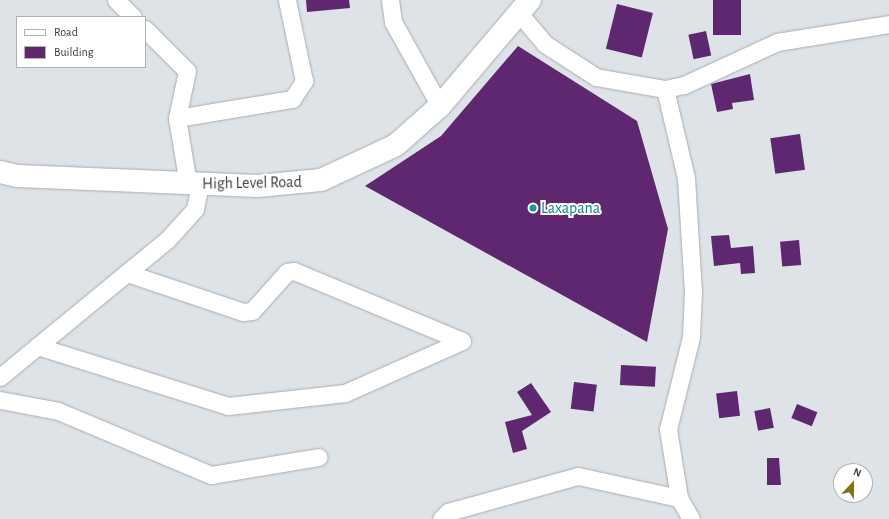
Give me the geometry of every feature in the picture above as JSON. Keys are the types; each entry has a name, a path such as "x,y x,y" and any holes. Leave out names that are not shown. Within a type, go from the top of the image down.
{"highway":[{"name":"High Level Road","path":"0,172 18,176 258,186 321,180 396,145 440,106 524,6"}],"street":[{"path":"116,0 132,16"},
{"path":"177,118 292,99 304,81 287,0"},
{"path":"390,0 393,22 440,106"},
{"path":"524,6 545,44 596,77 665,89 684,85 777,42 889,24"},
{"path":"0,377 167,240 195,209 194,184 177,118 187,71 146,30"},
{"path":"665,89 686,178 693,291 691,337 668,429 679,498 691,519"},
{"path":"37,346 228,406 345,393 462,341 294,271 287,272 252,311 243,312 126,273"},
{"path":"0,400 58,412 211,476 318,457"},
{"path":"441,519 448,512 578,476 679,498"}],"building":[{"path":"306,0 349,0 350,8 307,12"},
{"path":"713,0 741,0 741,35 713,35"},
{"path":"617,4 653,13 642,58 606,49"},
{"path":"706,31 711,55 694,59 688,35"},
{"name":"Laxapana","path":"518,46 637,121 668,229 647,342 365,186 441,136"},
{"path":"750,74 754,100 732,103 733,109 717,112 711,84"},
{"path":"800,134 805,170 775,174 770,138"},
{"path":"729,235 731,248 753,246 755,273 741,274 740,263 714,266 711,236"},
{"path":"799,240 801,265 782,267 780,242"},
{"path":"621,365 656,367 655,387 620,385"},
{"path":"574,382 597,385 594,412 571,409"},
{"path":"531,383 551,412 522,431 527,449 513,453 505,422 532,415 517,392"},
{"path":"737,391 740,416 719,418 716,394"},
{"path":"797,404 817,412 812,426 791,418"},
{"path":"770,408 774,428 758,431 754,411"},
{"path":"767,458 779,458 781,485 767,485"}],"place":[{"name":"Laxapana","path":"533,208"}]}
